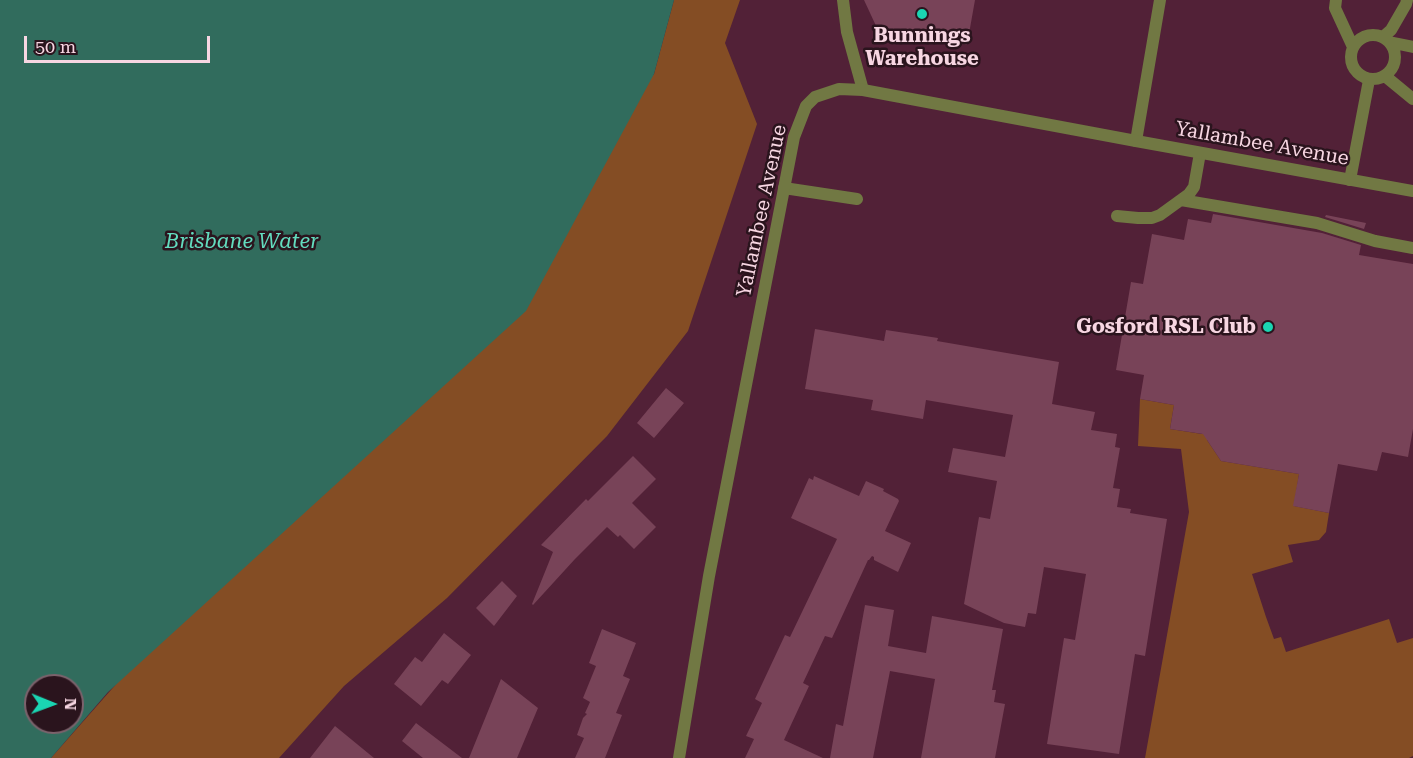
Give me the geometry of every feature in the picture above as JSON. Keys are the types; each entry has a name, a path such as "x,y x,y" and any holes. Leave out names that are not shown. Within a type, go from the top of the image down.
{"street":[{"path":"843,0 847,32 863,90"},
{"path":"1136,141 1160,0"},
{"path":"1336,0 1335,8 1353,48"},
{"path":"1386,40 1407,0"},
{"path":"1386,40 1394,49 1394,64 1391,71 1378,79 1369,80 1357,73 1351,61 1353,48 1357,42 1369,35 1413,47"},
{"path":"1385,76 1413,99"},
{"path":"1350,180 1369,80"},
{"name":"Yallambee Avenue","path":"679,758 709,576 794,137 806,106 815,97 839,89 863,90 1413,191"},
{"path":"1118,216 1152,218 1181,201 1194,187 1200,153"},
{"path":"784,188 857,199"},
{"path":"1181,201 1317,223 1375,241 1413,248"}],"shaded area":[{"path":"674,0 740,0 725,43 757,124 688,331 607,436 447,598 344,686 279,758 51,758 72,734 84,734 84,721 654,74"},
{"path":"1140,399 1174,405 1170,429 1202,434 1210,422 1207,440 1221,461 1299,474 1294,506 1329,513 1326,532 1319,540 1288,545 1293,562 1252,574 1266,617 1274,639 1281,637 1286,652 1389,619 1397,643 1413,638 1413,756 1409,758 1145,758 1189,512 1181,449 1138,446"}],"water":[{"name":"Brisbane Water","path":"0,0 674,0 654,74 526,311 108,692 84,720 84,674 24,674 24,734 72,734 51,758 0,758"}],"building":[{"name":"Bunnings Warehouse","path":"864,0 975,0 967,45 877,28"},
{"name":"Gosford RSL Club","path":"1213,214 1322,233 1361,245 1359,255 1413,264 1413,429 1408,457 1382,452 1377,471 1338,464 1329,513 1293,506 1299,474 1221,461 1203,434 1170,429 1174,405 1140,399 1144,375 1116,370 1131,282 1143,284 1152,234 1184,240 1188,219 1211,223"},
{"path":"1326,215 1366,223 1364,229 1325,217"},
{"path":"815,329 884,341 886,330 1059,362 1052,404 1095,412 1091,430 1117,434 1115,447 1120,448 1113,488 1120,489 1117,507 1131,509 1130,513 1167,519 1145,656 1135,654 1119,754 1047,744 1064,638 1075,640 1086,574 1044,567 1036,614 1028,613 1025,627 1004,623 964,604 979,517 990,519 997,481 948,472 953,448 1005,457 1013,415 926,400 923,419 871,410 873,400 805,389"},
{"path":"666,388 684,403 654,438 637,423"},
{"path":"633,456 656,479 632,503 656,527 634,549 620,535 618,537 607,527 533,605 553,552 541,545"},
{"path":"814,476 859,496 866,481 884,489 883,491 899,501 885,531 911,543 898,572 874,560 872,556 868,560 832,638 825,636 803,683 809,686 784,740 823,758 745,758 754,739 746,736 762,703 755,699 785,635 790,637 837,539 791,518 809,478 813,480"},
{"path":"502,581 517,596 494,626 476,608"},
{"path":"865,605 894,610 888,646 926,653 932,616 1003,629 992,690 996,690 994,702 1005,704 995,758 921,758 935,679 890,671 873,758 830,758 836,724 843,726"},
{"path":"602,629 636,643 623,676 630,679 616,713 622,715 605,758 575,758 584,738 577,735 590,702 583,698 596,666 589,663"},
{"path":"444,633 471,655 448,684 442,680 421,706 394,684 415,657 422,662"},
{"path":"501,679 538,708 517,758 469,758"},
{"path":"416,723 462,758 423,758 402,741"},
{"path":"335,726 374,758 310,758"}],"place":[{"name":"Bunnings Warehouse","path":"922,14"},
{"name":"Gosford RSL Club","path":"1268,327"}]}
